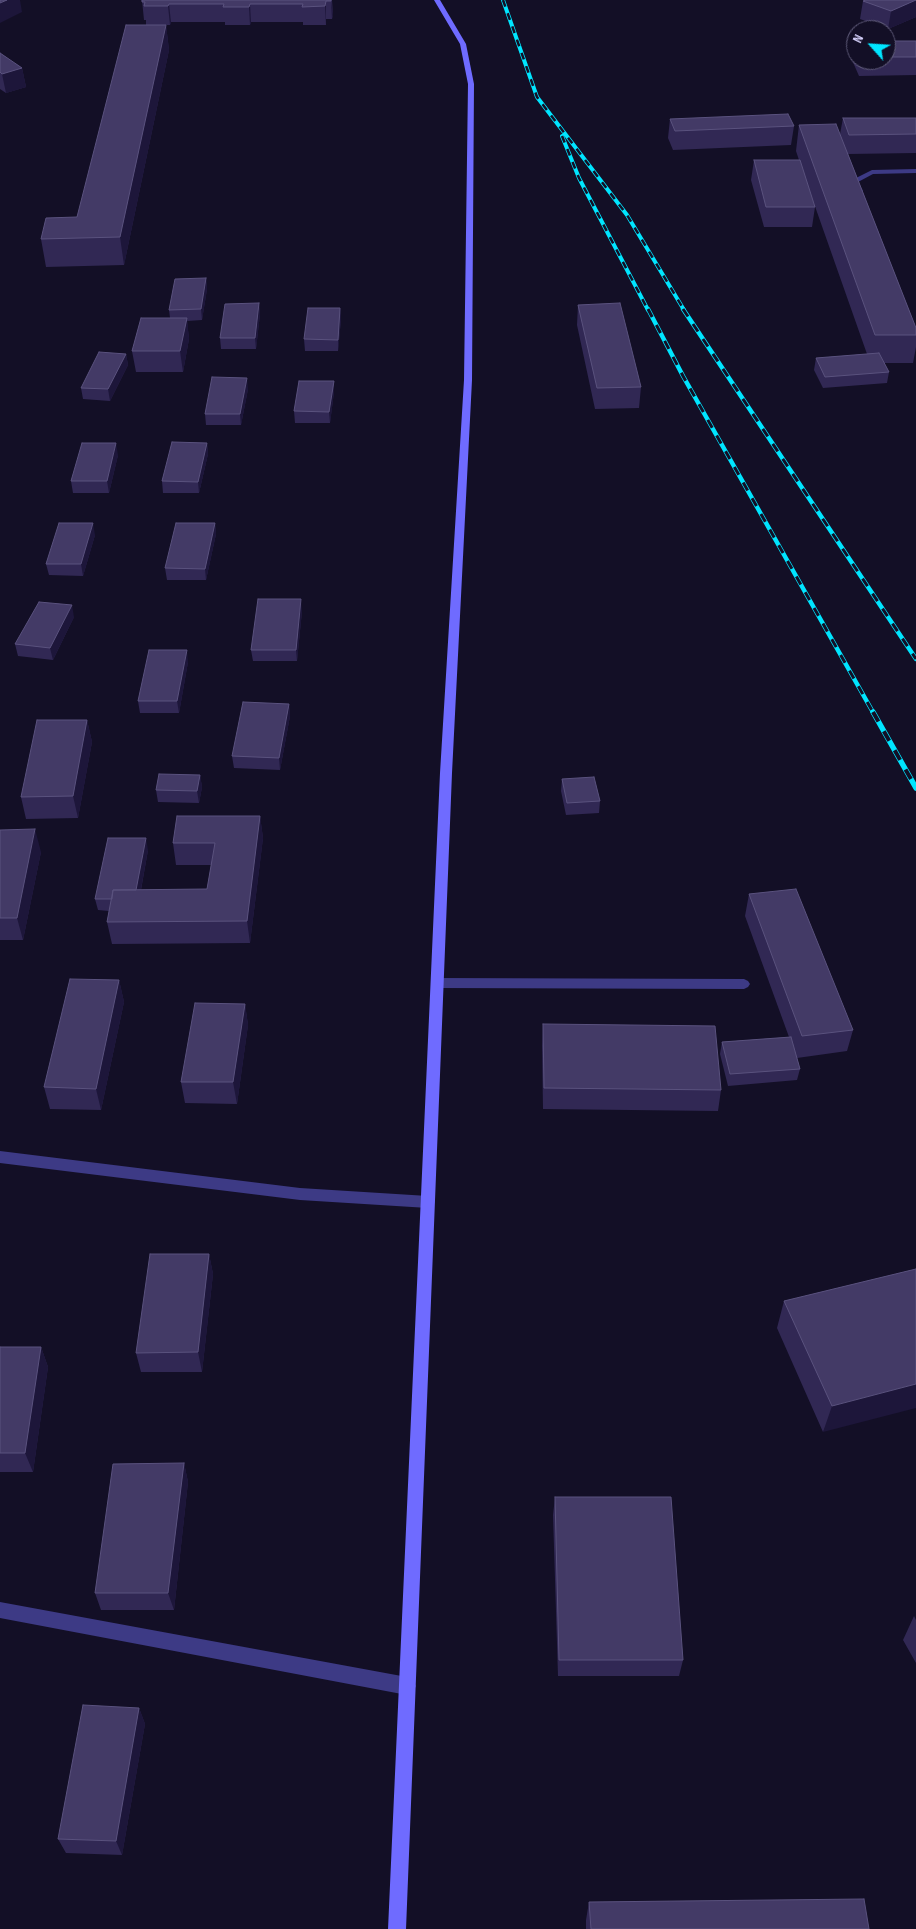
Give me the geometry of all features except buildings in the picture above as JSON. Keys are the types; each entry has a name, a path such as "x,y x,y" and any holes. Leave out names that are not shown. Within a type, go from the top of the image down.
{"main road":[{"path":"397,1929 446,772 468,380 471,84 463,44 437,0"}],"street":[{"path":"861,198 854,181 863,176 872,172 916,172"},
{"path":"438,983 744,984"},
{"path":"0,1157 300,1194 428,1202"},
{"path":"0,1610 407,1686"}],"railway":[{"path":"503,0 537,97 627,215 684,310"},
{"path":"562,136 579,178 648,310"},
{"path":"648,309 683,376 874,714"},
{"path":"683,309 916,659"},
{"path":"873,712 916,788"}]}
